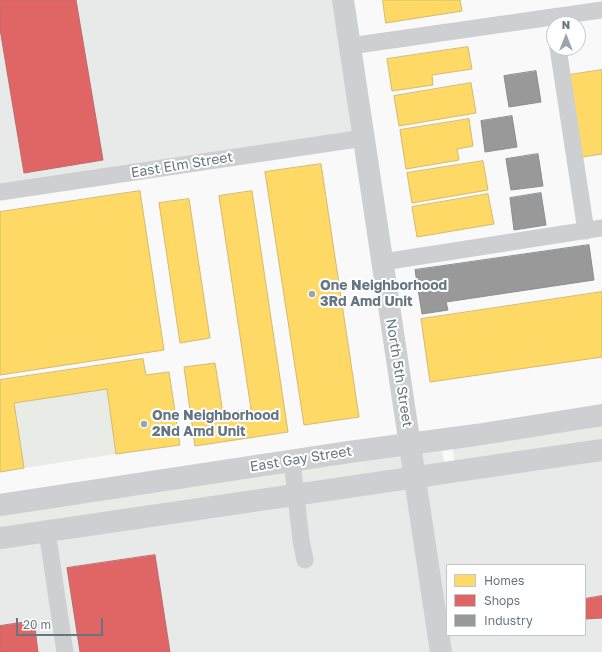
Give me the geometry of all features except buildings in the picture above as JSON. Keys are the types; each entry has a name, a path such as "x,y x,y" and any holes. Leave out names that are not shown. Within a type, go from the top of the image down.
{"street":[{"name":"North 5th Street","path":"343,0 441,652"},
{"name":"East Gay Street","path":"0,505 602,415"},
{"path":"0,538 602,450"}],"lane":[{"path":"576,16 602,10"},
{"path":"350,46 546,22"},
{"path":"383,262 594,229 560,56"},
{"name":"East Elm Street","path":"0,192 364,138"},
{"path":"292,461 304,560"},
{"path":"47,531 65,652"}],"shaded area":[{"path":"0,0 343,0 364,138 0,192"},
{"path":"107,389 116,454 24,468 14,403"},
{"path":"602,415 602,450 456,469 451,441"},
{"path":"440,446 447,470 602,450 602,652 0,652 0,538 364,454"},
{"path":"364,454 369,481 0,538 0,505"}],"place":[{"name":"One Neighborhood 3Rd Amd Unit","path":"312,294"},
{"name":"One Neighborhood 2Nd Amd Unit","path":"144,424"}]}
